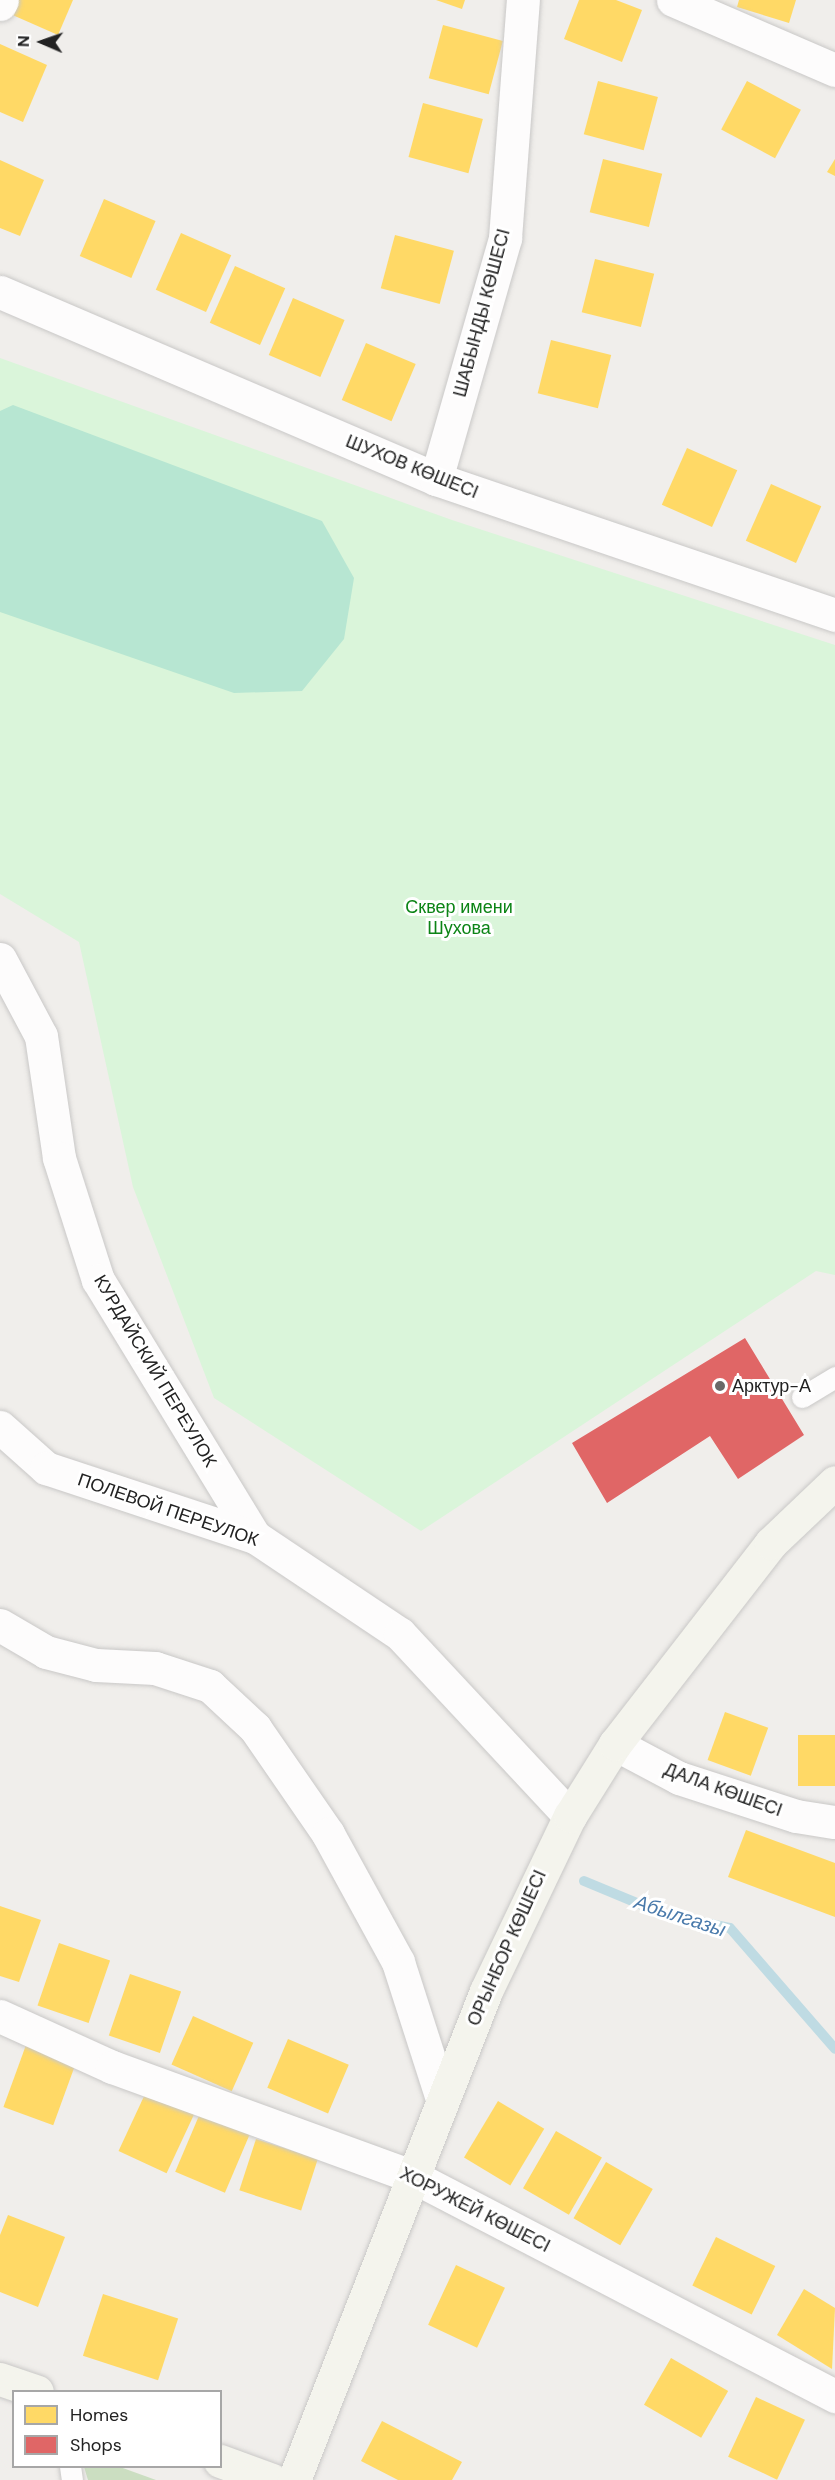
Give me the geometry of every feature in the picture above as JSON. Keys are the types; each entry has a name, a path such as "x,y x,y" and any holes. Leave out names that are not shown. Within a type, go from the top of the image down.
{"main road":[{"name":"ОРЫНБОР КӨШЕСІ","path":"294,2480 414,2177 442,2099 521,1912 570,1816 615,1744 771,1543 835,1482"},
{"path":"0,2379 34,2390"},
{"path":"222,2462 272,2480"}],"street":[{"path":"0,4 2,0"},
{"name":"ШАБЫНДЫ КӨШЕСІ","path":"436,479 505,238 523,0"},
{"path":"673,0 835,70"},
{"name":"ШУХОВ КӨШЕСІ","path":"0,292 436,479 835,615"},
{"name":"КУРДАЙСКИЙ ПЕРЕУЛОК","path":"0,959 41,1036 59,1158 98,1280 255,1537"},
{"name":"ПОЛЕВОЙ ПЕРЕУЛОК","path":"0,1427 46,1468 255,1537 400,1634 570,1816"},
{"path":"0,1625 46,1652 96,1665 155,1668 210,1686 255,1728 328,1834 398,1962 442,2099"},
{"name":"ДАЛА КӨШЕСІ","path":"615,1744 679,1778 796,1816 835,1822"},
{"name":"ХОРУЖЕЙ КӨШЕСІ","path":"0,2016 112,2067 414,2177 835,2396"}],"lane":[{"path":"802,1397 835,1377"}],"green space":[{"name":"Сквер имени Шухова","path":"0,358 452,520 835,645 835,1275 816,1271 421,1531 214,1398 133,1187 79,942 0,894"},
{"path":"13,405 322,521 354,578 344,639 302,691 234,693 0,612 0,411"},
{"path":"84,2468 123,2468 156,2480 88,2480"}],"building: Homes":[{"path":"14,0 73,0 58,35 8,13"},
{"path":"436,0 465,0 462,9"},
{"path":"579,0 616,0 642,10 622,62 564,39"},
{"path":"739,0 796,0 789,23 737,7"},
{"path":"443,25 503,41 489,94 429,78"},
{"path":"0,44 47,65 23,122 0,112"},
{"path":"598,81 658,97 644,150 584,134"},
{"path":"747,81 801,110 775,158 721,130"},
{"path":"423,103 483,119 468,173 409,157"},
{"path":"603,159 662,174 649,227 590,212"},
{"path":"835,159 835,176 827,172"},
{"path":"0,160 44,180 20,236 0,228"},
{"path":"104,199 156,221 131,278 80,256"},
{"path":"181,233 231,255 206,312 156,290"},
{"path":"395,235 454,251 440,304 381,288"},
{"path":"595,259 654,274 641,327 582,312"},
{"path":"235,266 285,288 260,345 210,323"},
{"path":"293,298 345,320 320,377 269,355"},
{"path":"551,340 611,355 598,408 538,393"},
{"path":"366,343 416,364 391,421 342,400"},
{"path":"687,448 737,470 712,527 662,505"},
{"path":"771,484 821,506 796,563 746,541"},
{"path":"725,1712 768,1728 751,1776 708,1760"},
{"path":"798,1735 835,1735 835,1786 798,1786"},
{"path":"746,1830 835,1863 835,1917 728,1877"},
{"path":"0,1906 41,1920 19,1982 0,1976"},
{"path":"59,1943 110,1961 89,2023 38,2005"},
{"path":"130,1974 181,1992 160,2053 109,2035"},
{"path":"193,2016 253,2043 232,2091 171,2064"},
{"path":"288,2039 349,2065 328,2114 267,2088"},
{"path":"26,2045 76,2063 53,2125 3,2107"},
{"path":"146,2092 194,2114 167,2173 119,2151"},
{"path":"498,2101 544,2129 510,2185 464,2158"},
{"path":"201,2111 251,2132 225,2193 175,2172"},
{"path":"556,2131 602,2158 569,2215 523,2188"},
{"path":"256,2139 318,2159 301,2210 239,2190"},
{"path":"606,2162 653,2189 620,2245 574,2218"},
{"path":"8,2215 65,2237 38,2307 0,2292 0,2235"},
{"path":"716,2237 775,2266 752,2314 692,2286"},
{"path":"456,2265 505,2288 477,2348 428,2325"},
{"path":"804,2289 835,2308 832,2369 777,2335"},
{"path":"103,2294 178,2318 158,2380 83,2356"},
{"path":"671,2358 728,2391 701,2438 644,2405"},
{"path":"756,2397 805,2420 777,2480 728,2457"},
{"path":"382,2421 462,2462 452,2480 398,2480 361,2461"}],"building: Shops":[{"name":"Арктур-А","path":"745,1338 804,1435 738,1479 710,1436 607,1503 572,1443"}],"waterway":[{"name":"Абылгазы","path":"584,1881 666,1915 730,1928 835,2049"}],"place":[{"name":"Арктур-А","path":"720,1386"}]}
